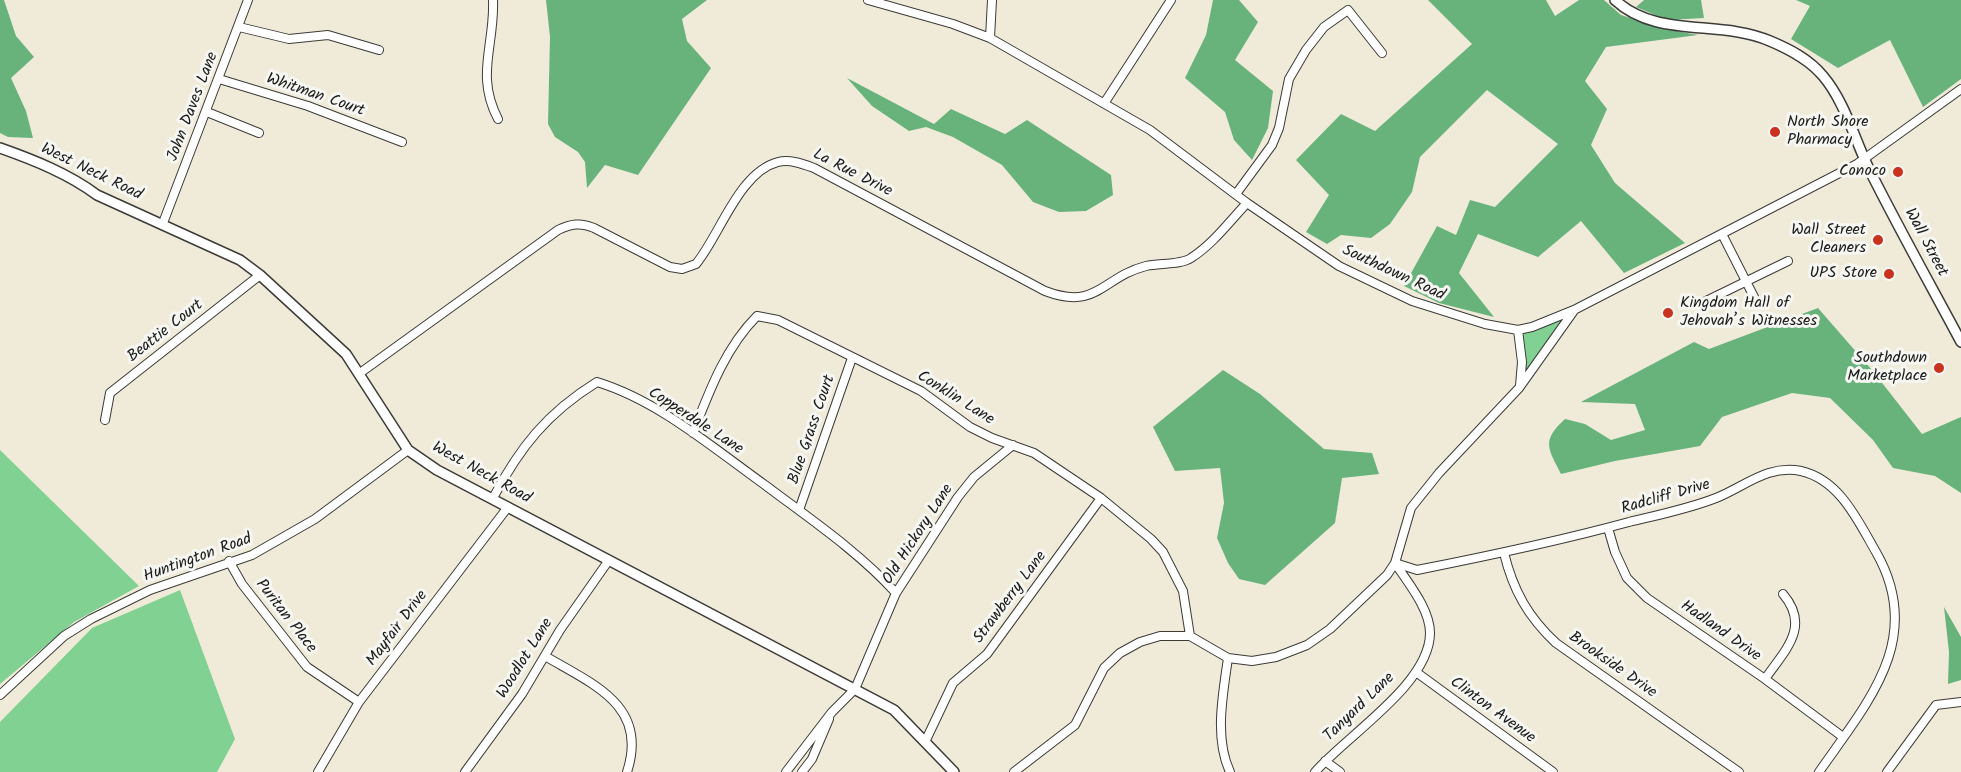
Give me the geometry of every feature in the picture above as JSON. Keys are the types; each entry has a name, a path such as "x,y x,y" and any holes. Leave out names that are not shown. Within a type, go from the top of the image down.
{"street":[{"name":"John Daves Lane","path":"163,223 248,0"},
{"path":"493,0 494,16 486,57 488,100 498,119"},
{"name":"Southdown Road","path":"868,0 944,21 990,38 1105,102 1150,130 1247,203 1339,266 1412,301 1485,324 1518,330 1532,327 1574,310 1864,159 1961,89"},
{"path":"990,38 992,0"},
{"path":"1105,102 1171,0"},
{"name":"Wall Street","path":"1615,0 1636,16 1650,21 1748,33 1799,56 1818,71 1834,92 1864,159 1961,342"},
{"path":"1236,194 1272,146 1279,128 1289,79 1324,27 1348,10 1382,53"},
{"path":"239,27 289,39 328,35 379,50"},
{"name":"Whitman Court","path":"219,79 308,106 402,142"},
{"path":"207,112 259,133"},
{"name":"West Neck Road","path":"0,148 81,183 97,195 163,223 240,260 260,275 346,354 408,450 437,470 894,710 954,772"},
{"name":"La Rue Drive","path":"360,373 558,230 571,224 583,224 594,228 670,267 682,269 696,264 748,181 762,168 779,161 795,161 814,168 1062,298 1080,298 1097,293 1144,266 1188,261 1201,251 1247,203"},
{"path":"1722,234 1748,281 1754,297"},
{"path":"1706,301 1788,261"},
{"name":"Beattie Court","path":"105,420 110,393 260,275"},
{"path":"1014,772 1075,725 1104,669 1120,653 1140,642 1160,636 1190,636 1228,658 1252,661 1276,657 1307,645 1339,622 1387,575 1395,563 1411,508 1439,473 1519,388 1574,310"},
{"name":"Conklin Lane","path":"693,433 712,384 741,332 757,316 778,320 921,391 970,427 1034,453 1101,498 1151,539 1163,552 1183,591 1190,636"},
{"path":"1518,330 1522,362 1519,388"},
{"name":"Blue Grass Court","path":"799,510 852,358"},
{"name":"Copperdale Lane","path":"493,498 511,464 529,439 576,396 597,382 641,401 693,433 799,510 866,563 896,593"},
{"name":"Old Hickory Lane","path":"855,689 896,593 974,477 1013,445"},
{"name":"Huntington Road","path":"0,695 64,636 91,619 150,590 252,555 315,519 408,450"},
{"name":"Radcliff Drive","path":"1395,563 1417,570 1504,553 1608,528 1705,502 1756,477 1776,471 1801,471 1826,483 1844,499 1879,558 1890,585 1895,610 1892,652 1884,675 1819,772"},
{"name":"Strawberry Lane","path":"925,742 953,683 987,654 1101,498"},
{"name":"Mayfair Drive","path":"318,772 359,702 508,507"},
{"name":"Hadland Drive","path":"1608,528 1615,552 1627,578 1647,598 1765,679 1843,737"},
{"name":"Brookside Drive","path":"1504,553 1510,579 1536,625 1556,643 1739,772"},
{"name":"Woodlot Lane","path":"465,772 522,694 560,630 609,560"},
{"name":"Puritan Place","path":"229,561 242,584 307,667 359,702"},
{"name":"Tanyard Lane","path":"1315,772 1416,672 1428,650 1430,631 1419,601 1395,563"},
{"path":"1765,679 1783,653 1797,626 1794,610 1783,594"},
{"path":"545,656 605,692 617,703 627,719 632,740 627,772"},
{"path":"1228,658 1222,737 1225,761 1230,772"},
{"name":"Clinton Avenue","path":"1416,672 1553,772"},
{"path":"786,772 832,712 855,689"},
{"path":"1887,772 1936,705 1961,702"},
{"path":"802,772 812,759 832,712"},
{"path":"1325,761 1340,772"}],"green space":[{"path":"0,0 4,0 16,36 34,57 11,78 26,111 33,138 8,137 0,133"},
{"path":"546,0 707,0 682,19 687,41 711,68 638,175 605,165 587,188 585,162 578,152 555,137 548,124 550,37"},
{"path":"1213,0 1239,0 1258,22 1235,60 1273,91 1268,128 1252,160 1234,140 1225,112 1185,78 1206,35"},
{"path":"1428,0 1546,0 1555,16 1579,0 1604,0 1621,15 1665,29 1698,35 1606,47 1585,81 1607,109 1591,145 1615,183 1685,243 1624,273 1581,221 1538,257 1478,234 1459,273 1494,317 1439,303 1404,286 1437,226 1456,235 1470,200 1495,207 1558,144 1487,90 1420,157 1412,192 1390,224 1371,238 1341,235 1327,244 1306,232 1329,195 1296,160 1341,114 1375,131 1472,44"},
{"path":"1644,0 1701,0 1704,18 1667,20 1636,7"},
{"path":"1796,0 1961,0 1961,79 1923,107 1890,40 1838,68 1791,39 1810,6"},
{"path":"847,78 934,124 951,109 1005,134 1027,120 1111,175 1113,195 1086,211 1059,212 1033,202 1002,165 953,137 926,127 909,131 872,106"},
{"path":"1818,308 1872,370 1922,434 1961,417 1961,493 1935,476 1893,468 1873,440 1830,398 1792,393 1722,417 1700,446 1615,461 1561,474 1549,445 1552,433 1565,419 1585,424 1611,440 1645,430 1635,404 1581,402 1694,342 1709,349"},
{"path":"1568,316 1523,379 1523,332"},
{"path":"1223,370 1260,394 1324,449 1372,453 1379,474 1342,478 1335,523 1265,585 1239,579 1228,563 1217,538 1224,503 1220,468 1175,471 1153,427"},
{"path":"0,450 139,586 74,622 0,684"},
{"path":"180,590 235,739 217,772 0,772 0,722 92,628"},
{"path":"1944,607 1961,637 1961,680 1948,684 1949,652"}],"place":[{"name":"North Shore Pharmacy","path":"1775,132"},
{"name":"Conoco","path":"1898,172"},
{"name":"Wall Street Cleaners","path":"1878,240"},
{"name":"UPS Store","path":"1889,274"},
{"name":"Kingdom Hall of Jehovah’s Witnesses","path":"1668,313"},
{"name":"Southdown Marketplace","path":"1939,368"}]}
